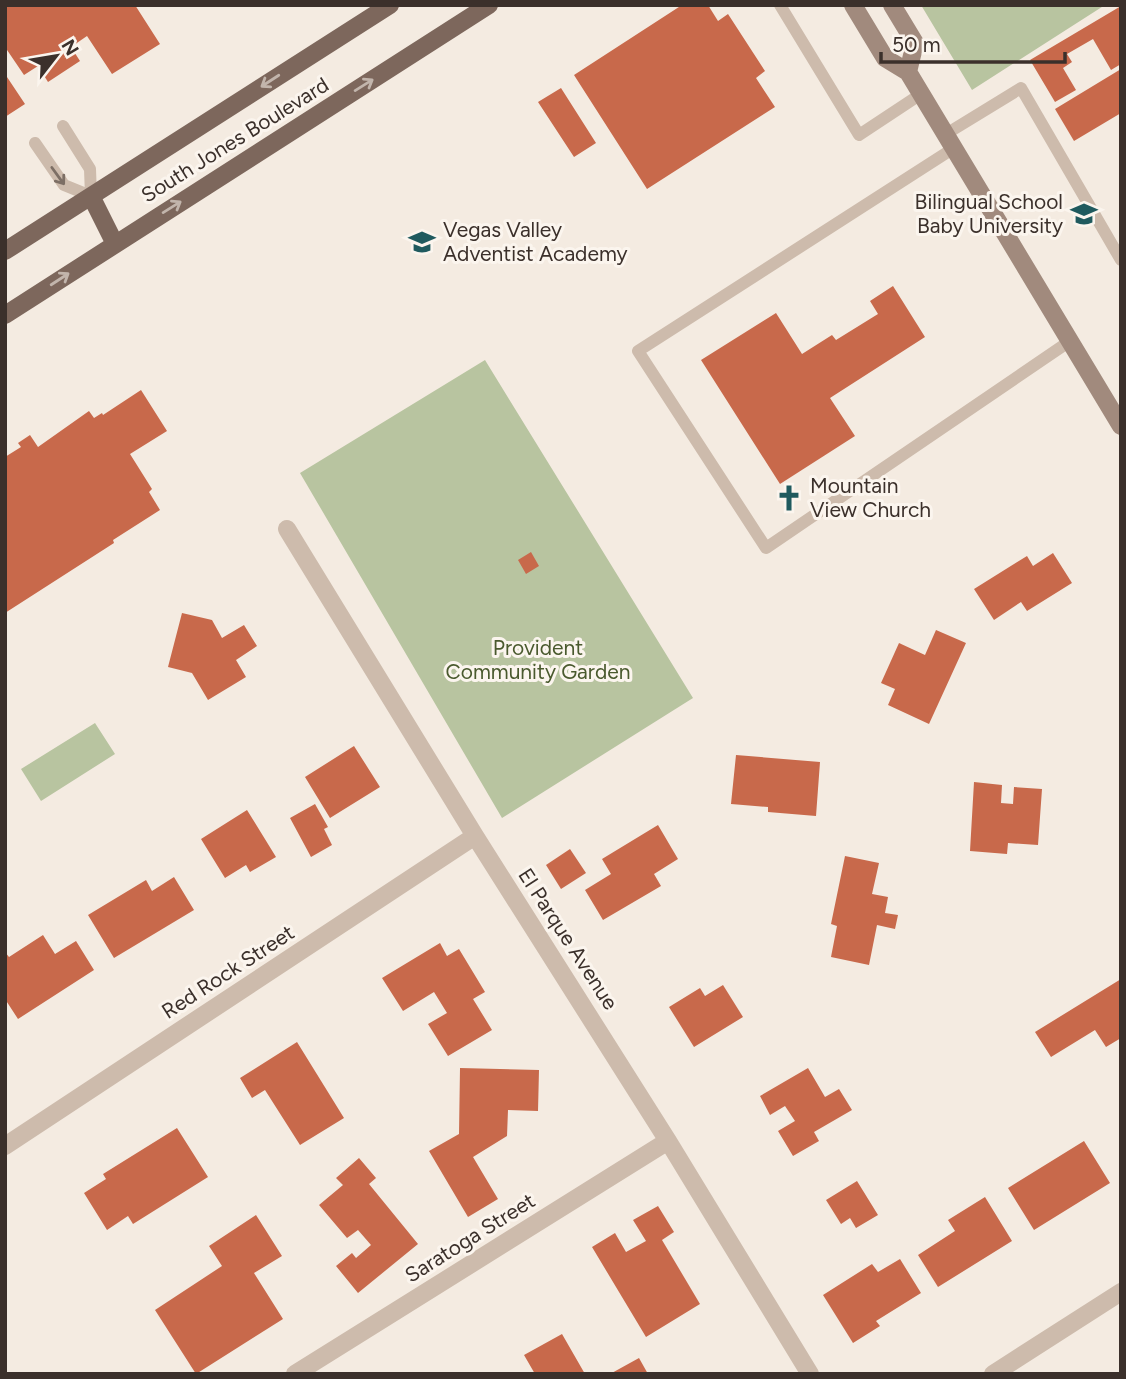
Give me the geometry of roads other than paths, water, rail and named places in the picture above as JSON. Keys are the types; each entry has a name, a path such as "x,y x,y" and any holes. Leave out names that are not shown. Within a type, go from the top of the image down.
{"main road":[{"name":"South Jones Boulevard","path":"5,251 390,5"},
{"name":"South Jones Boulevard","path":"5,315 489,5"},
{"path":"853,5 886,58 908,72 1121,426"},
{"path":"892,5 915,43 908,72"},
{"path":"91,197 114,244"}],"street":[{"name":"El Parque Avenue","path":"286,529 475,836 668,1141 810,1374"},
{"name":"Red Rock Street","path":"5,1146 475,836"},
{"name":"Saratoga Street","path":"295,1374 668,1141"},
{"path":"993,1374 1121,1292"}],"lane":[{"path":"780,5 859,135 921,94"},
{"path":"1070,341 766,548 638,351 950,141 1021,88 1121,260"},
{"path":"35,143 64,185 91,197 90,169 63,126"}],"place":[{"name":"Bilingual School Baby University","path":"1084,214"},
{"name":"Vegas Valley Adventist Academy","path":"422,242"},
{"name":"Mountain View Church","path":"789,498"}],"park label":[{"name":"Provident Community Garden","path":"538,660"}]}
